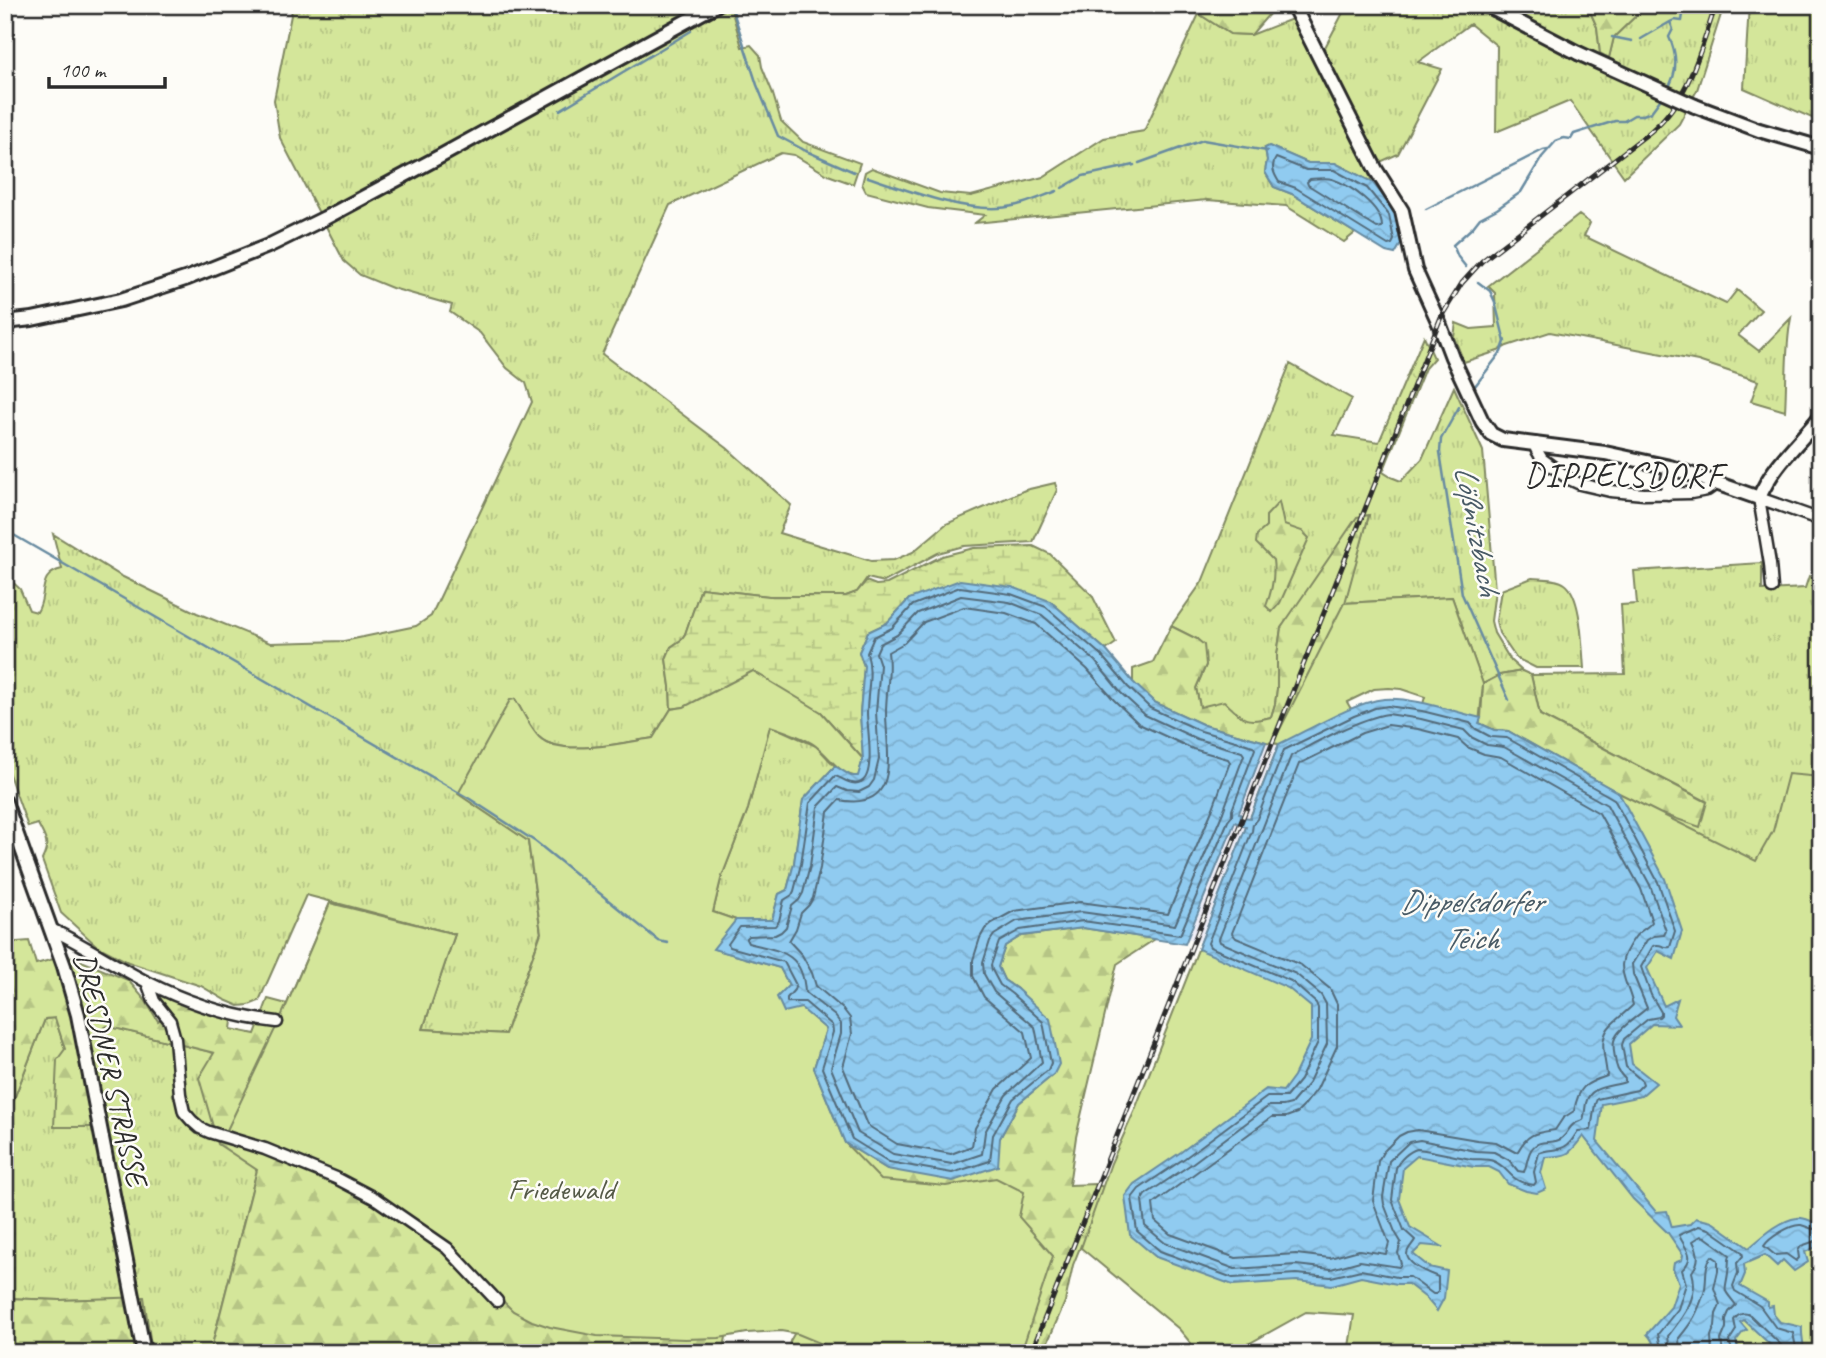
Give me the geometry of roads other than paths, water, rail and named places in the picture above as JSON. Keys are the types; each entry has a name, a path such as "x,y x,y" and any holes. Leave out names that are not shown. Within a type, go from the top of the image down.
{"main road":[{"path":"5,323 98,305 155,289 236,259 325,218 716,5"},
{"path":"1293,5 1376,170 1402,211 1415,270 1453,361 1482,421 1497,439 1605,453 1670,467 1759,498 1774,471 1821,416"},
{"path":"1486,5 1578,53 1695,106 1759,130 1821,148"},
{"name":"DRESDNER STRASSE","path":"5,802 64,965 78,1015 144,1353"}],"street":[{"path":"1536,443 1536,449 1542,458 1569,478 1580,484 1611,491 1628,494 1668,494 1707,490 1717,483"},
{"path":"1668,494 1667,479 1670,467"},
{"path":"1772,588 1759,498 1821,520"},
{"path":"51,929 81,943 147,982 195,1003 256,1020 277,1022"},
{"path":"147,982 154,1001 170,1021 175,1039 180,1094 184,1112 191,1121 209,1132 265,1149 336,1178 376,1199 447,1248 497,1301"}],"water":[{"path":"1269,146 1308,163 1335,163 1372,182 1396,212 1402,242 1395,254 1386,252 1292,194 1274,187 1265,172 1265,148"},
{"name":"Dippelsdorfer Teich","path":"960,580 1012,587 1050,601 1106,650 1154,702 1204,725 1266,742 1239,813 1243,817 1250,818 1279,744 1359,705 1384,699 1419,702 1481,718 1479,723 1494,730 1508,731 1619,793 1665,879 1682,931 1674,959 1658,951 1647,968 1664,1006 1678,999 1673,1016 1679,1025 1652,1024 1629,1044 1632,1064 1656,1083 1641,1096 1602,1104 1597,1141 1656,1212 1667,1211 1672,1227 1690,1224 1696,1218 1712,1222 1749,1248 1791,1219 1814,1222 1821,1218 1821,1245 1805,1252 1808,1262 1794,1271 1783,1260 1777,1266 1765,1255 1744,1264 1745,1274 1740,1286 1768,1302 1768,1307 1773,1306 1774,1315 1780,1322 1802,1327 1803,1353 1779,1353 1744,1320 1740,1322 1747,1330 1736,1341 1740,1353 1654,1353 1653,1343 1647,1334 1671,1307 1679,1283 1673,1269 1674,1263 1682,1260 1683,1255 1668,1233 1633,1199 1583,1136 1568,1153 1545,1157 1541,1173 1546,1189 1537,1193 1508,1184 1499,1172 1489,1167 1474,1167 1417,1156 1403,1168 1399,1199 1410,1227 1443,1247 1422,1245 1413,1254 1429,1267 1447,1271 1444,1298 1437,1311 1408,1284 1361,1277 1332,1285 1297,1281 1233,1285 1156,1257 1130,1235 1125,1196 1134,1184 1266,1089 1283,1091 1294,1076 1311,1040 1311,1007 1288,988 1198,949 1246,827 1235,822 1185,944 1083,928 1021,936 1005,946 998,967 1004,980 1050,1019 1059,1064 1054,1074 1019,1103 1000,1138 998,1166 953,1181 887,1169 845,1143 814,1068 826,1029 801,1008 784,1012 777,997 789,985 780,968 713,949 736,920 772,920 779,894 787,890 794,863 803,800 835,766 851,776 858,776 863,759 860,713 864,666 859,652 868,632 887,623 909,599"}],"waterway":[{"path":"731,5 757,85 778,136 854,172"},
{"name":"Lößnitzbach","path":"1667,90 1675,64 1669,37 1673,29 1670,22 1682,21 1683,14 1691,5"},
{"path":"1641,39 1670,22"},
{"path":"560,110 691,31"},
{"path":"1612,37 1632,41"},
{"name":"Lößnitzbach","path":"1466,267 1453,245 1480,218 1521,192 1542,157 1556,141 1571,139 1574,134 1651,112 1663,96"},
{"path":"1139,163 1203,140 1267,151"},
{"path":"1426,209 1548,149"},
{"path":"1062,188 1083,176 1134,165"},
{"path":"868,177 932,198 983,208 1014,206 1057,191"},
{"name":"Lößnitzbach","path":"1475,386 1501,352 1505,342 1495,302 1490,291 1478,282"},
{"name":"Lößnitzbach","path":"1459,407 1441,439 1440,452 1462,594 1509,700"},
{"path":"5,530 470,799 536,842 659,941 668,943"}],"railway":[{"path":"1031,1353 1441,317 1462,283 1482,261 1650,132 1663,119 1675,105 1692,74 1716,5"}],"district":[{"name":"DIPPELSDORF","path":"1624,474"}],"park label":[{"name":"Friedewald","path":"561,1189"}]}
